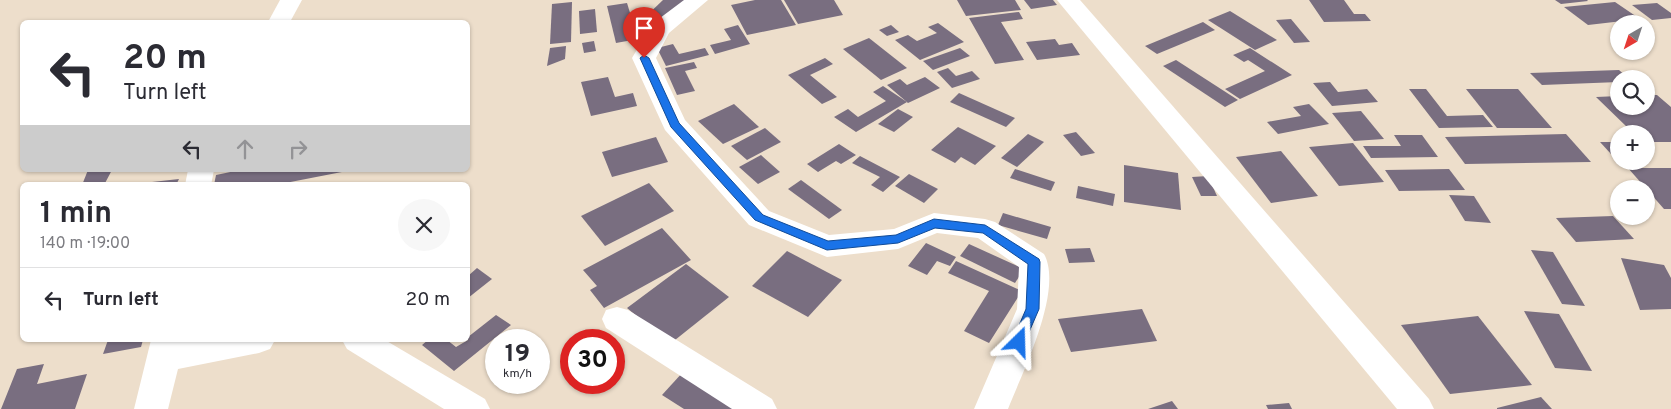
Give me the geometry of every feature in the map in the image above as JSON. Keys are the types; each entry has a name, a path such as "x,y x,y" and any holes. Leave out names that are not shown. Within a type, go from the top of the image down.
{"street":[{"path":"280,20 291,0"},
{"path":"697,0 660,29 644,58 674,124 759,218 827,246 898,239 934,223 985,229 1034,262 1032,309 991,409"},
{"path":"1068,0 1418,409"},
{"path":"617,319 760,409"},
{"path":"151,409 165,350 201,350 247,342"},
{"path":"361,342 473,409"}],"building":[{"path":"663,0 689,0 657,29 639,23"},
{"path":"755,0 781,0 796,25 747,35 731,5"},
{"path":"784,0 834,0 843,15 798,24"},
{"path":"957,0 1015,0 1021,10 966,16"},
{"path":"1024,0 1053,0 1057,5 1031,9"},
{"path":"1309,0 1344,0 1354,14 1365,14 1371,21 1324,22"},
{"path":"1555,0 1587,0 1588,1 1561,4"},
{"path":"572,2 571,42 550,44 552,4"},
{"path":"1615,2 1634,15 1610,15 1610,22 1588,25 1564,7"},
{"path":"627,3 638,39 616,43 607,6"},
{"path":"1657,3 1671,13 1671,18 1655,20 1655,15 1645,15 1632,5"},
{"path":"595,9 597,32 580,34 579,11"},
{"path":"1230,11 1277,40 1255,50 1208,20"},
{"path":"1019,12 1023,19 1001,22 1024,60 995,64 969,18"},
{"path":"1291,19 1310,42 1294,43 1276,20"},
{"path":"1203,22 1215,30 1157,54 1145,46"},
{"path":"938,23 964,42 920,60 895,40 908,35 917,41 937,33 928,27"},
{"path":"738,25 750,44 715,54 710,45 731,40 724,29"},
{"path":"891,25 899,32 887,36 879,30"},
{"path":"869,38 907,68 881,80 843,49"},
{"path":"1055,39 1059,45 1072,43 1080,55 1037,60 1026,42"},
{"path":"594,41 596,51 584,53 582,43"},
{"path":"673,44 679,54 705,48 709,55 666,66 657,48"},
{"path":"566,46 565,59 547,66 550,48"},
{"path":"960,48 970,56 933,70 923,61"},
{"path":"1250,48 1292,75 1240,99 1225,89 1265,71 1248,60 1244,62 1233,55"},
{"path":"825,58 833,64 810,75 837,97 822,104 788,75"},
{"path":"1176,60 1238,100 1225,107 1163,66"},
{"path":"694,62 697,68 685,71 695,91 677,95 665,68"},
{"path":"948,68 956,76 972,71 980,79 952,88 937,72"},
{"path":"1610,70 1610,82 1542,85 1530,73"},
{"path":"608,77 615,97 633,93 637,106 591,116 581,82"},
{"path":"925,77 940,88 908,103 887,85 900,79 907,85"},
{"path":"1330,82 1338,92 1367,89 1378,102 1332,106 1313,83"},
{"path":"883,86 907,102 856,132 834,117 848,109 858,117 886,101 873,92"},
{"path":"1409,89 1426,89 1447,116 1483,115 1493,127 1439,128"},
{"path":"1466,89 1518,89 1552,128 1497,128"},
{"path":"959,93 1015,118 1006,127 950,102"},
{"path":"1655,95 1671,107 1671,142 1655,142 1655,125 1625,125 1615,115 1655,115"},
{"path":"1610,96 1610,111 1596,97"},
{"path":"734,104 759,127 723,144 698,121"},
{"path":"1309,104 1329,124 1278,134 1267,122 1301,116 1293,107"},
{"path":"898,109 913,117 894,132 878,124"},
{"path":"1361,111 1384,139 1354,141 1332,113"},
{"path":"958,127 996,146 975,165 961,157 955,163 931,150"},
{"path":"765,128 781,142 747,160 731,146"},
{"path":"1076,132 1095,153 1081,156 1063,135"},
{"path":"1028,134 1044,142 1017,167 1001,158"},
{"path":"1566,134 1591,162 1465,164 1445,137"},
{"path":"1394,135 1422,135 1438,157 1371,158 1363,146 1401,146"},
{"path":"656,137 668,162 612,177 602,152"},
{"path":"1600,142 1610,142 1610,153"},
{"path":"1353,143 1384,182 1339,186 1309,147"},
{"path":"839,144 856,155 841,164 836,161 818,172 807,164"},
{"path":"1281,151 1318,196 1271,203 1236,157"},
{"path":"761,155 780,172 758,184 739,167"},
{"path":"860,156 900,177 883,192 871,185 880,177 852,163"},
{"path":"1124,165 1178,173 1181,210 1124,202"},
{"path":"1671,168 1671,209 1664,209 1655,199 1655,180 1639,180 1630,170"},
{"path":"1015,169 1055,182 1051,191 1010,178"},
{"path":"1449,169 1465,190 1399,191 1385,170"},
{"path":"87,172 111,172 106,182 83,182"},
{"path":"230,172 342,172 290,182 215,182 216,175"},
{"path":"909,174 938,189 924,203 895,186"},
{"path":"1208,176 1217,196 1201,196 1192,177"},
{"path":"179,179 178,182 152,182"},
{"path":"801,180 842,210 829,219 788,189"},
{"path":"649,183 674,211 605,246 581,216"},
{"path":"1078,186 1115,194 1113,206 1076,198"},
{"path":"1449,195 1474,196 1491,223 1465,221"},
{"path":"1003,213 1051,227 1047,239 998,225"},
{"path":"1610,216 1610,225 1621,225 1634,239 1576,242 1556,218"},
{"path":"662,228 691,260 604,308 590,290 597,286 583,270"},
{"path":"926,243 956,257 950,266 937,261 927,275 908,266"},
{"path":"969,244 1024,269 1015,283 960,256"},
{"path":"1090,248 1095,262 1069,263 1065,249"},
{"path":"1531,250 1553,252 1585,306 1562,304"},
{"path":"787,251 842,280 808,317 752,286"},
{"path":"1621,258 1664,265 1671,278 1671,309 1640,310"},
{"path":"956,261 1022,291 989,343 964,331 989,291 948,273"},
{"path":"686,264 729,297 670,344 627,308"},
{"path":"477,268 492,279 470,296 470,274"},
{"path":"1142,309 1157,341 1071,352 1058,319"},
{"path":"1524,311 1559,314 1592,371 1555,368"},
{"path":"496,315 511,325 506,329 485,329 485,346 454,371 422,345 426,342 450,342 456,347 465,342 470,342 470,335"},
{"path":"1478,316 1532,385 1450,394 1401,325"},
{"path":"107,342 142,342 141,347 103,354"},
{"path":"44,364 37,384 87,374 75,409 1,409 17,369"},
{"path":"683,372 743,409 684,409 662,395"},
{"path":"1541,397 1552,409 1497,409 1497,408"},
{"path":"1172,401 1178,409 1148,409"},
{"path":"1289,403 1292,409 1268,409 1266,405"}],"route":[{"path":"644,58 674,124 759,218 827,246 898,239 934,223 985,229 1034,262 1032,309 1019,342"}]}
